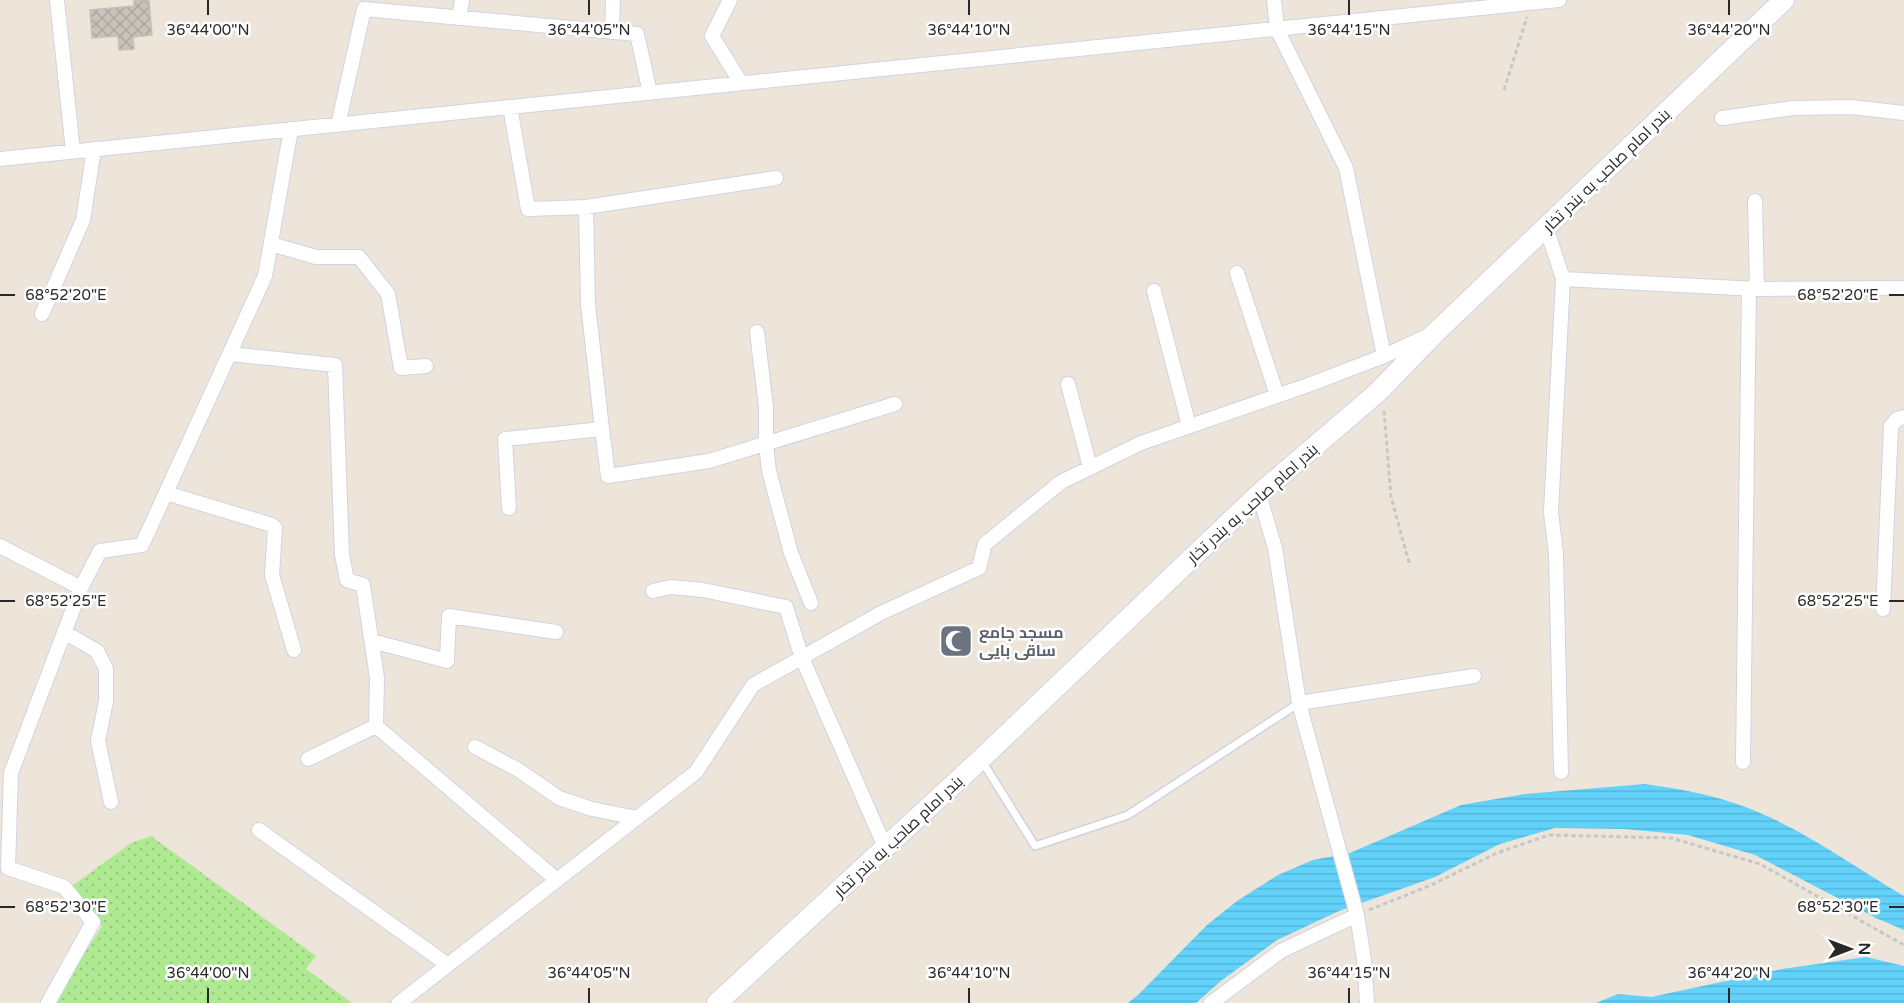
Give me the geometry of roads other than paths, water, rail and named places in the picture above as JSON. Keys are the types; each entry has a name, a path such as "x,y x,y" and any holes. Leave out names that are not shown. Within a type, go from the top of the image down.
{"main road":[{"name":"بندر امام صاحب به بندر تخار","path":"717,1003 981,759 1259,494 1377,393 1436,332 1779,1"}],"street":[{"path":"57,0 73,151"},
{"path":"459,18 462,0"},
{"path":"612,32 613,0"},
{"path":"730,0 712,36 741,83"},
{"path":"1274,0 1277,29 1346,168 1384,356"},
{"path":"0,159 1559,0"},
{"path":"338,125 363,4 459,18 637,34 650,93"},
{"path":"1722,118 1793,108 1851,106 1904,113"},
{"path":"510,107 528,209 586,207 776,178"},
{"path":"48,1003 93,922 64,887 9,868 11,773 81,588 100,551 142,544 265,276 291,129"},
{"path":"42,314 83,220 94,149"},
{"path":"1743,762 1755,201"},
{"path":"586,207 588,304 608,476 709,462 895,404"},
{"path":"1546,227 1563,279 1551,512 1556,554 1561,772"},
{"path":"271,244 316,257 359,258 388,294 401,368 426,366"},
{"path":"1237,273 1277,395"},
{"path":"1563,279 1753,289 1904,288"},
{"path":"1154,291 1189,426"},
{"path":"757,332 766,407 769,471 791,553 811,603"},
{"path":"399,1003 696,772 753,685 881,613 979,568 986,544 1061,482 1141,442 1384,356 1436,332"},
{"path":"230,354 334,365 342,555 346,580 363,585 377,678 376,726"},
{"path":"1068,384 1090,467"},
{"path":"1883,609 1891,426 1897,418 1904,417"},
{"path":"509,508 505,439 603,429"},
{"path":"166,493 272,525 275,528 272,575 294,650"},
{"path":"1259,494 1275,548 1299,703 1357,915 1364,960 1367,1003"},
{"path":"0,546 81,588"},
{"path":"653,591 671,587 703,590 786,607 802,658 885,847"},
{"path":"372,641 447,661 449,616 556,632"},
{"path":"64,632 97,651 106,669 106,701 98,741 111,802"},
{"path":"1299,703 1473,676"},
{"path":"308,759 376,726"},
{"path":"376,726 557,880"},
{"path":"476,747 517,769 559,798 637,818"},
{"path":"259,830 448,965"},
{"path":"1211,1003 1281,951 1357,915"}],"lane":[{"path":"981,759 1035,846 1128,815 1299,703"}],"water":[{"path":"1645,784 1697,793 1736,803 1808,837 1904,896 1904,930 1876,918 1755,855 1688,835 1625,829 1555,828 1500,844 1435,877 1339,911 1277,940 1222,980 1196,1003 1128,1003 1207,925 1237,901 1278,875 1313,860 1350,853 1461,805 1525,794"},
{"path":"1866,957 1904,966 1904,1003 1596,1003 1618,994 1651,997 1782,969"}],"place":[{"name":"مسجد جامع ساقی بایی","path":"956,641"}]}
